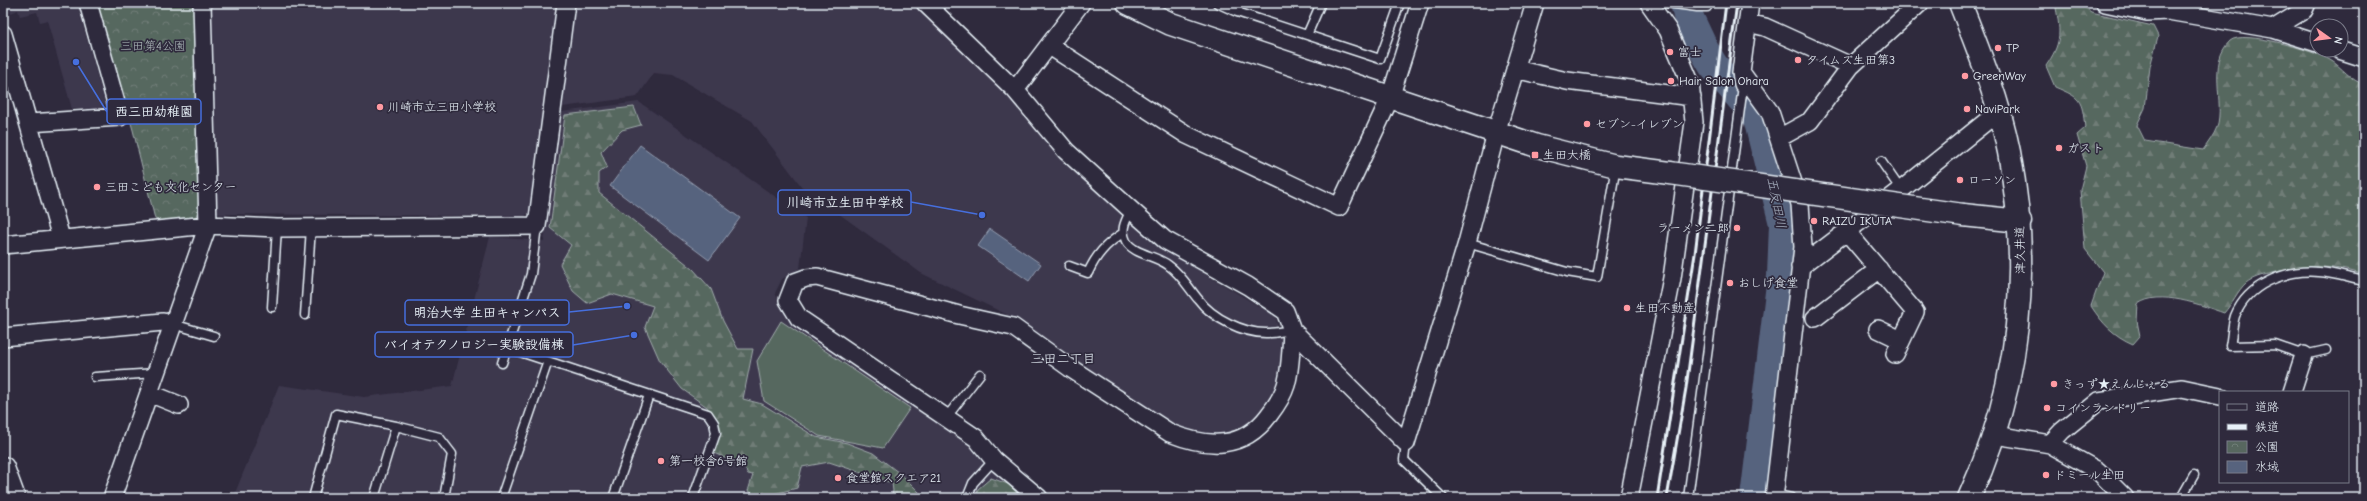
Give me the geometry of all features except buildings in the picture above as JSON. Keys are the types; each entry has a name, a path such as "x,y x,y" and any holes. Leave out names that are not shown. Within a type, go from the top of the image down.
{"street":[{"path":"29,123 120,117 88,3"},
{"path":"112,498 208,225 202,3"},
{"path":"3,245 61,238 208,225 277,228 537,226 566,3"},
{"path":"925,3 1015,90 1066,151 1166,240 1248,286 1285,311 1292,330 1406,443 1467,243 1496,133 1535,3"},
{"path":"1015,90 1050,46 1081,3"},
{"path":"1128,3 1153,9 1171,24 1390,98 1537,146 1616,166 1963,215 2020,221"},
{"path":"1050,46 1187,135 1339,207 1390,98 1420,3"},
{"path":"1629,498 1672,278 1694,122 1690,82 1668,30 1649,3"},
{"path":"1750,3 1742,79 1758,94 1770,112 1800,204 1803,247 1774,496"},
{"path":"1779,138 1810,121 1851,66 1920,3"},
{"name":"津久井道","path":"1960,3 1982,58 2009,151 2020,221 2020,306 2013,367 1995,435 1969,498"},
{"path":"2105,3 2147,12 2168,11 2273,29 2309,40"},
{"path":"2273,29 2304,10 2307,3"},
{"path":"1748,23 1765,27 1851,66"},
{"path":"3,34 61,238"},
{"path":"2349,53 2364,58"},
{"path":"1515,69 1567,81 1692,97"},
{"path":"1800,267 1901,190 1998,112"},
{"path":"1847,232 1915,312 1898,347 1878,330"},
{"path":"1814,318 1879,269"},
{"path":"1039,498 994,460 976,438 799,318 788,300 795,282 806,278 817,277 959,315 1013,327 1070,368 1170,433 1188,441 1208,444 1229,442 1248,437 1264,422 1276,406 1286,386 1292,330"},
{"path":"3,337 163,322 173,324"},
{"path":"2292,391 2304,355"},
{"path":"2050,444 2062,430 2099,401 2182,388 2219,396"},
{"path":"149,393 179,405"},
{"path":"1995,435 2050,444 2098,471 2125,498"},
{"path":"3,468 14,498"}],"lane":[{"path":"1217,3 1236,12 1380,59 1400,3"},
{"path":"1236,12 1240,3"},
{"path":"1307,35 1320,3"},
{"path":"1667,3 1697,8 1708,6 1707,3"},
{"path":"1688,498 1725,229 1742,79"},
{"path":"1881,161 1901,190"},
{"path":"1467,243 1567,272 1597,277 1616,166"},
{"path":"1131,210 1124,223 1122,233 1127,243 1141,252 1168,264 1186,281 1198,300 1216,315 1242,329 1267,334 1292,330"},
{"path":"502,363 531,274 537,226"},
{"path":"272,307 277,228"},
{"path":"305,315 311,228"},
{"path":"1069,266 1088,273 1098,253 1108,243 1122,233"},
{"path":"2326,350 2304,355 2275,345 2230,346 2235,317 2242,304 2255,288 2273,278 2318,272 2364,281"},
{"path":"173,324 214,336"},
{"path":"508,348 708,414 714,423 716,433 693,498"},
{"path":"510,498 501,497 548,361"},
{"path":"95,377 156,373"},
{"path":"946,418 980,374"},
{"path":"613,498 649,395"},
{"path":"313,498 336,414 396,426 439,437 452,454 444,498"},
{"path":"374,498 396,426"},
{"path":"1406,443 1404,460 1443,498"},
{"path":"967,498 973,483 994,460"},
{"path":"2182,498 2194,474"},
{"path":"1774,496 1792,498"}],"shaded area":[{"path":"8,3 77,3 105,103 101,109 72,109 47,20 40,22 37,12 20,16 18,10 11,13"},
{"name":"川崎市立三田小学校","path":"211,3 558,3 532,210 525,216 217,214"},
{"path":"576,3 914,3 987,69 1065,163 1158,246 1275,316 1284,349 1280,378 1272,398 1245,430 1211,434 1193,433 1160,417 1018,320 921,273 802,187 752,121 673,75 654,73 637,97 562,107"},
{"path":"639,102 806,218 800,268 782,279 775,293 787,319 973,448 1026,498 233,498 279,385 364,397 452,386 490,237 544,241 562,112"}],"green space":[{"name":"三田第4公園","path":"96,3 194,3 199,208 195,219 163,221 155,219 133,130"},
{"path":"2061,3 2079,3 2091,12 2153,26 2158,36 2150,67 2145,108 2137,125 2145,141 2203,150 2216,130 2219,117 2219,60 2223,50 2230,41 2237,38 2263,39 2309,52 2309,58 2326,58 2355,80 2364,84 2364,275 2352,271 2328,267 2305,267 2263,275 2246,283 2240,289 2224,313 2180,300 2157,298 2147,300 2138,304 2137,321 2140,336 2133,344 2114,333 2091,306 2103,272 2085,249 2080,190 2086,166 2077,135 2085,128 2083,111 2079,101 2075,97 2055,87 2046,66 2057,45 2059,25 2056,8"},
{"path":"634,107 641,125 622,130 601,152 607,167 599,173 599,193 693,269 711,289 723,321 738,349 753,349 743,399 762,404 816,437 847,443 873,453 903,476 922,495 934,498 891,498 893,491 892,483 829,462 802,467 797,488 762,497 748,491 753,475 748,474 744,467 714,453 720,426 707,407 682,389 660,361 645,327 653,306 612,294 587,303 573,291 560,264 571,245 550,228 565,115"},
{"path":"781,321 910,408 883,448 819,436 764,401 757,361"},
{"path":"991,478 1008,484 1022,498 976,498 978,489"}],"water":[{"path":"640,145 740,218 709,260 610,186"},
{"path":"990,229 1041,264 1029,281 978,246"}],"waterway":[{"name":"五反田川","path":"1685,3 1688,16 1713,65 1758,118 1784,224 1782,276 1755,498"}],"railway":[{"path":"1657,498 1695,254 1726,3"},
{"path":"1667,498 1686,388 1737,3"}],"place":[{"name":"TP","path":"1998,48"},
{"name":"富士","path":"1670,52"},
{"name":"タイムズ生田第3","path":"1798,60"},
{"name":"西三田幼稚園","path":"76,62"},
{"name":"GreenWay","path":"1965,76"},
{"name":"Hair Salon Ohara","path":"1671,81"},
{"name":"川崎市立三田小学校","path":"380,107"},
{"name":"NaviPark","path":"1967,109"},
{"name":"セブン-イレブン","path":"1587,124"},
{"name":"ガスト","path":"2059,148"},
{"name":"生田大橋","path":"1535,155"},
{"name":"ローソン","path":"1960,180"},
{"name":"三田こども文化センター","path":"97,187"},
{"name":"川崎市立生田中学校","path":"982,215"},
{"name":"RAIZU IKUTA","path":"1814,221"},
{"name":"ラーメン二郎","path":"1737,228"},
{"name":"おしげ食堂","path":"1730,283"},
{"name":"明治大学 生田キャンパス","path":"627,306"},
{"name":"生田不動産","path":"1627,308"},
{"name":"バイオテクノロジー実験設備棟","path":"634,335"},
{"name":"きっず★えんじぇる","path":"2054,384"},
{"name":"コインランドリー","path":"2047,408"},
{"name":"第一校舎6号館","path":"661,461"},
{"name":"ドミール生田","path":"2046,475"},
{"name":"食堂館スクエア21","path":"838,478"}],"district":[{"name":"三田二丁目","path":"1063,358"}]}
